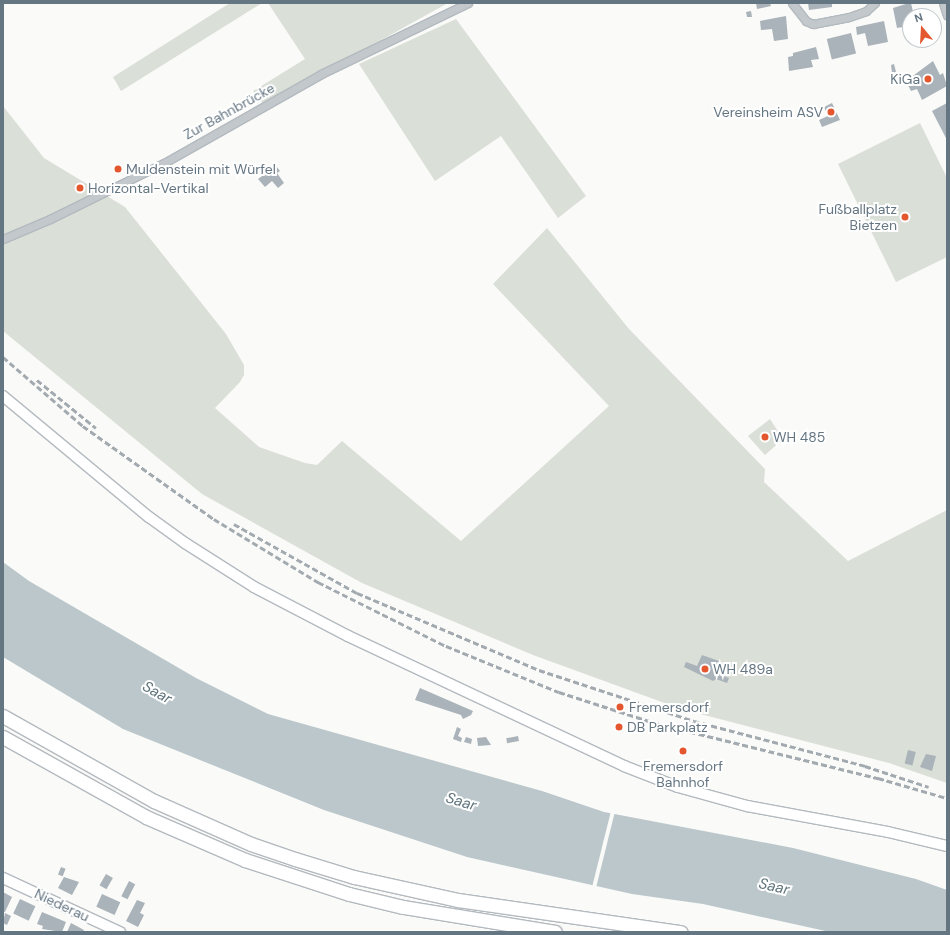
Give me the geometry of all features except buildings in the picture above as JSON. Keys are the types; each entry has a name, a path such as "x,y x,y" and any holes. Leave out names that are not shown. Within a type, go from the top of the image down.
{"highway":[{"path":"3,716 154,801 252,844 295,859 354,877 458,900 682,932"},
{"path":"3,737 146,817 245,860 342,892 403,907 555,932"}],"main road":[{"path":"3,396 149,517 185,543 254,587 356,639 624,766 678,787 746,806 888,832 947,846"},
{"name":"Niederau","path":"3,878 120,932"}],"street":[{"name":"Zur Bahnbrücke","path":"3,239 50,219 164,163 321,74 468,3"},
{"path":"792,3 806,21 813,24 849,17 866,10 875,3"},
{"path":"943,3 947,15"}],"shaded area":[{"path":"230,3 262,3 121,91 113,77"},
{"path":"268,3 448,3 264,105 253,91 305,59"},
{"path":"456,19 586,196 558,218 501,136 435,181 359,64"},
{"path":"3,106 44,158 125,207 226,334 244,365 244,375 240,382 215,408 259,447 305,463 317,465 342,441 461,541 609,406 493,284 547,228 629,329 765,469 764,482 848,561 947,510 947,783 889,763 681,709 533,655 362,583 202,494 3,331"},
{"name":"Fußballplatz Bietzen","path":"920,123 947,178 947,257 896,282 838,164"},
{"path":"770,419 783,439 765,455 748,436"}],"water":[{"name":"Saar","path":"3,562 29,581 196,678 268,714 542,791 604,812 793,848 916,879 947,890 947,932 830,932 703,904 632,894 467,857 324,810 123,729 3,657"}],"pier":[{"path":"611,811 615,812 596,888 592,887"}],"railway":[{"path":"3,357 83,426 214,519 318,582 446,646 559,692 655,723 878,778 947,798"},
{"path":"37,380 96,428"},
{"path":"234,524 357,593 539,670 694,721 865,766 929,787"}],"place":[{"name":"KiGa","path":"928,79"},
{"name":"Vereinsheim ASV","path":"831,112"},
{"name":"Muldenstein mit Würfel","path":"118,169"},
{"name":"Horizontal-Vertikal","path":"80,188"},
{"name":"Fußballplatz Bietzen","path":"905,217"},
{"name":"WH 485","path":"765,437"},
{"name":"WH 489a","path":"705,669"},
{"name":"Fremersdorf","path":"620,707"},
{"name":"DB Parkplatz","path":"619,727"},
{"name":"Fremersdorf Bahnhof","path":"683,751"}]}
